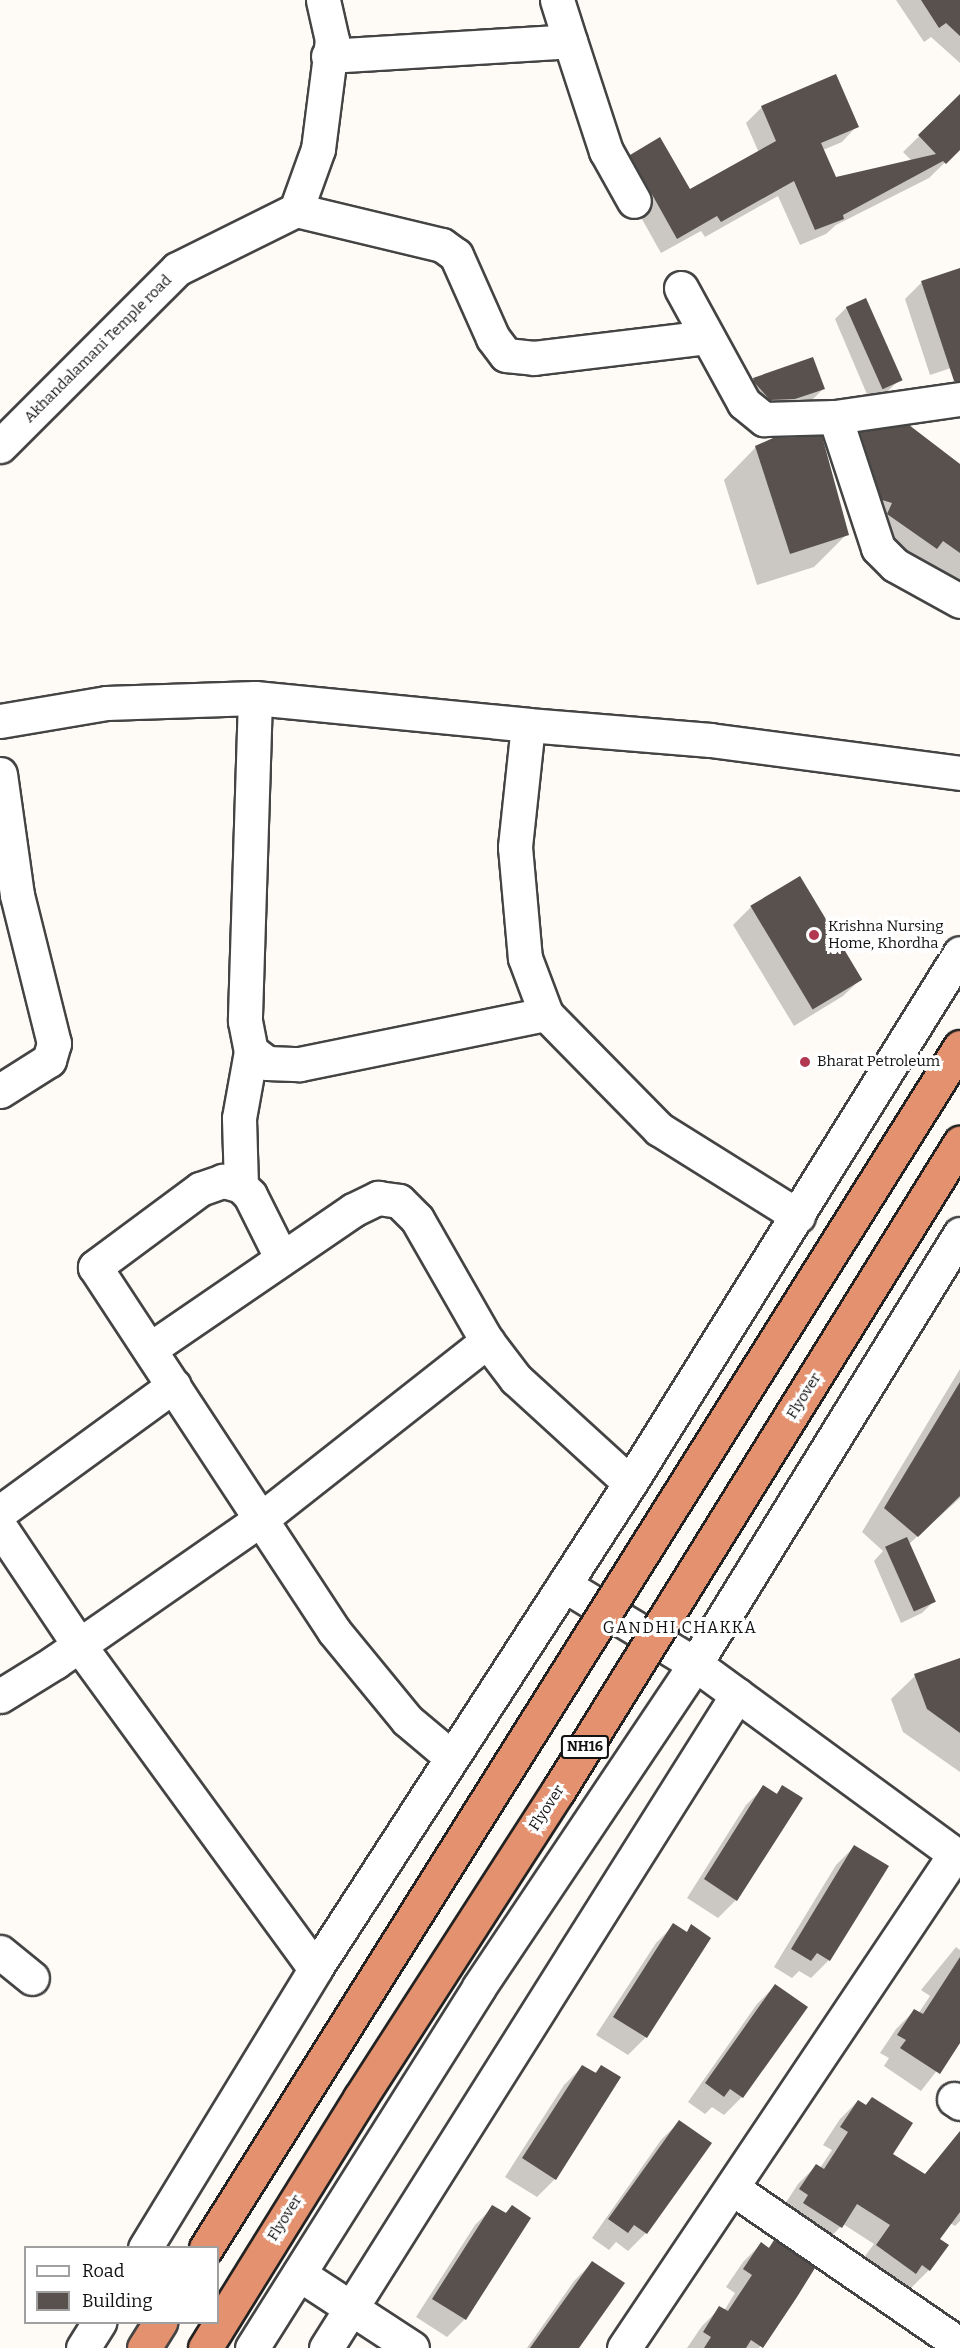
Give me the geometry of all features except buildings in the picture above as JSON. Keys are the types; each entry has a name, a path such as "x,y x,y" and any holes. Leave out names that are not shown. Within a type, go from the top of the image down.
{"highway":[{"path":"207,2246 960,1047"},
{"name":"Flyover","path":"205,2348 360,2098 558,1791 960,1143"},
{"path":"144,2348 159,2324"}],"street":[{"path":"323,0 332,40 328,56 318,149 296,210 442,245 456,255 493,338 506,355 534,358 708,337"},
{"path":"557,0 606,151 634,201"},
{"path":"328,56 570,40"},
{"name":"Akhandalamani Temple road","path":"0,446 177,269 296,210"},
{"path":"681,288 744,404 764,419 835,417 960,399"},
{"path":"835,417 878,548 895,565 960,601"},
{"path":"0,721 106,703 255,698 528,725 711,740 960,773"},
{"path":"255,698 245,1021 251,1050 239,1118 241,1186 281,1257"},
{"path":"528,725 515,847 525,958 546,1014 659,1130 798,1216"},
{"path":"0,774 17,895 54,1043 49,1060 0,1091"},
{"path":"146,2246 315,1969 630,1483 960,953"},
{"path":"251,1050 267,1063 300,1064 546,1014"},
{"path":"241,1186 223,1181 200,1189 94,1267 174,1385 334,1631 373,1683 407,1720 451,1758"},
{"path":"150,1349 281,1257 378,1198 399,1201 417,1219 487,1341 516,1378 630,1483"},
{"path":"252,2348 479,1987 695,1664 960,1234"},
{"path":"0,1696 79,1645 261,1519 487,1341"},
{"path":"0,1512 174,1385"},
{"path":"0,1527 79,1645 315,1969"},
{"path":"564,1585 695,1664 957,1856 624,2348"},
{"path":"326,2348 737,1695"},
{"path":"0,1952 32,1978"},
{"path":"732,2188 956,2342"},
{"path":"299,2274 412,2348"},
{"path":"83,2348 98,2324"}],"place":[{"name":"Krishna Nursing Home, Khordha","path":"814,935"},
{"name":"Bharat Petroleum","path":"805,1062"}],"district":[{"name":"GANDHI CHAKKA","path":"680,1628"}]}
